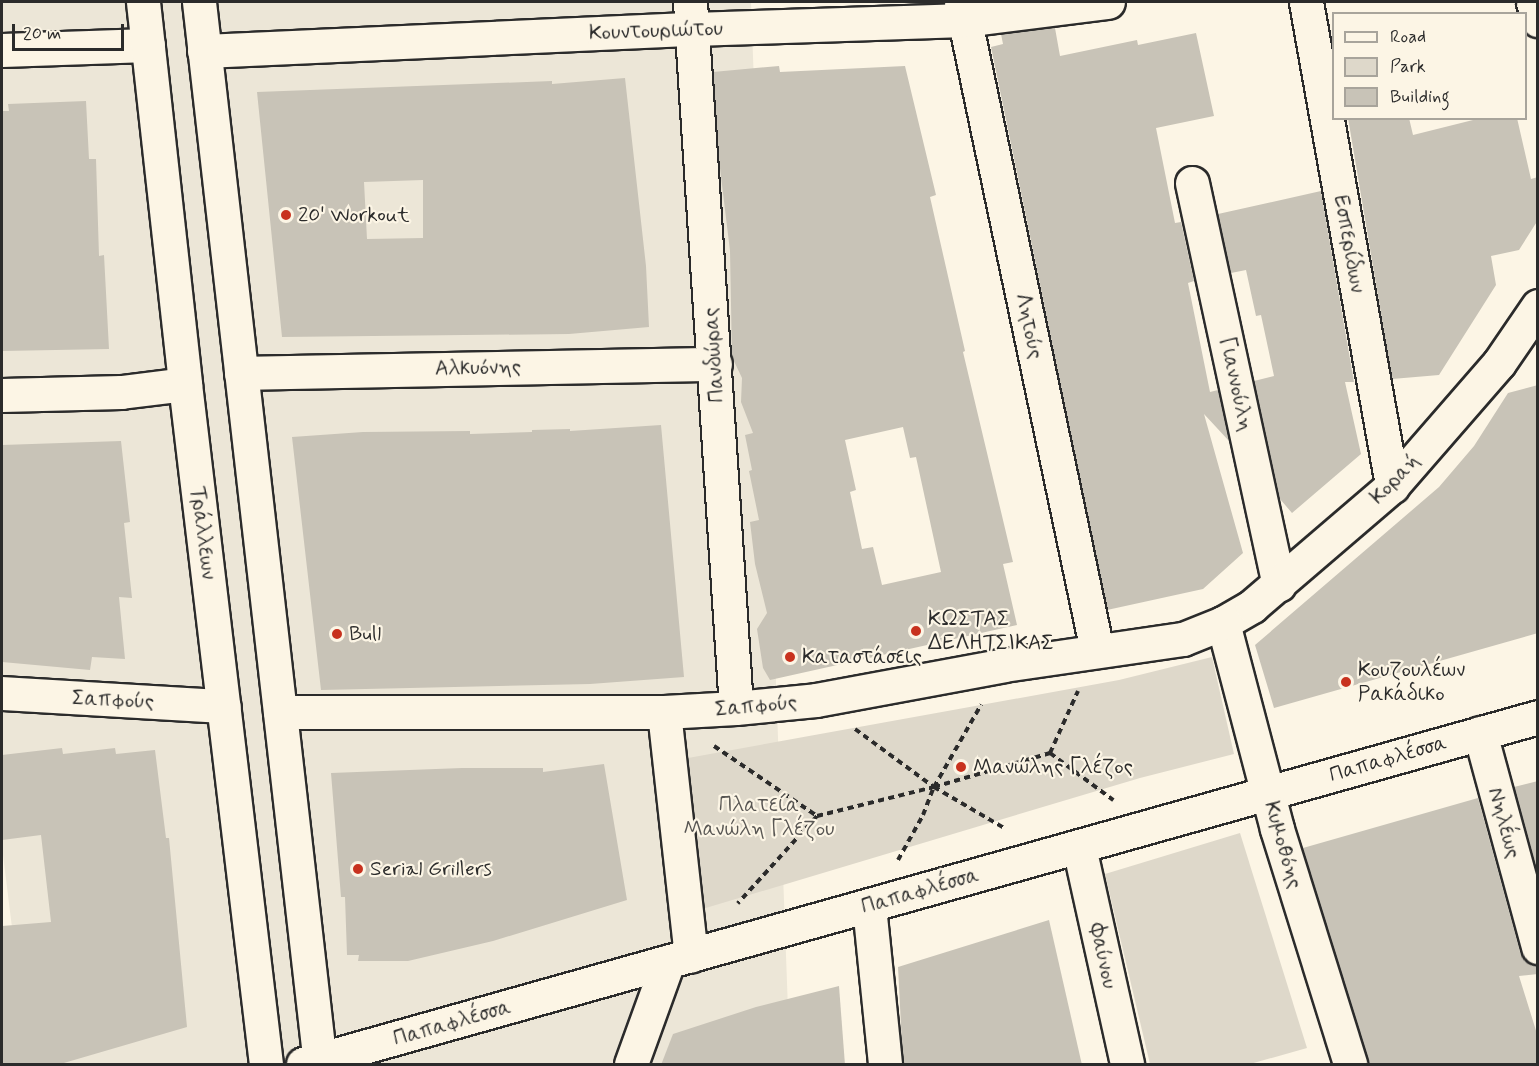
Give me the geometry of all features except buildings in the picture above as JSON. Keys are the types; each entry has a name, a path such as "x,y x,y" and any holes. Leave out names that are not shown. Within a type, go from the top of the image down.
{"street":[{"name":"Τράλλεων","path":"143,2 185,384 225,706 256,999 266,1065"},
{"path":"199,2 280,712 314,1063"},
{"name":"Κουντουριώτου","path":"204,51 691,15 963,11 1108,2"},
{"name":"Εσπερίδων","path":"1306,2 1392,486"},
{"path":"1533,2 1538,20"},
{"name":"Λητούς","path":"963,11 1097,651"},
{"name":"Πανδώρας","path":"691,15 736,708"},
{"path":"2,50 148,45"},
{"name":"Γιαννούλη","path":"1192,183 1279,585"},
{"name":"Κοραή","path":"1223,623 1252,606 1279,585 1392,486 1499,363 1538,306"},
{"name":"Αλκυόνης","path":"241,373 715,364"},
{"path":"2,395 120,392 185,384"},
{"name":"Σαπφούς","path":"280,712 664,712 736,708 816,700 1004,665 1183,639 1223,623"},
{"name":"Κυμοθόης","path":"1223,623 1268,792 1350,1065"},
{"name":"Σαπφούς","path":"2,693 225,706"},
{"path":"631,1065 680,959 664,712"},
{"name":"Παπαφλέσσα","path":"314,1063 1538,717"},
{"name":"Νηλέως","path":"1479,733 1538,947"},
{"name":"Φαύνου","path":"1066,851 1127,1065"},
{"path":"869,906 885,1065"}],"path":[{"path":"730,912 817,816 934,787 1050,753 1097,651"},
{"path":"869,906 923,815 934,787 1004,665"},
{"path":"816,700 934,787 1066,851"},
{"path":"712,744 817,816"},
{"path":"1050,753 1149,827"}],"shaded area":[{"path":"2,2 751,2 790,1064 29,1064 2,847"}],"green space":[{"name":"Πλατεία Μανώλη Γλέζου","path":"1212,657 1234,754 1140,778 699,910 677,760 1119,680"},
{"path":"1240,833 1307,1048 1250,1064 1150,1064 1105,874"}],"place":[{"name":"20' Workout","path":"286,215"},
{"name":"ΚΩΣΤΑΣ ΔΕΛΗΤΣΙΚΑΣ","path":"916,631"},
{"name":"Bull","path":"337,634"},
{"name":"Καταστάσεις","path":"790,657"},
{"name":"Κουζουλέων Ρακάδικο","path":"1346,682"},
{"name":"Μανώλης Γλέζος","path":"961,767"},
{"name":"Serial Grillers","path":"358,869"}]}
